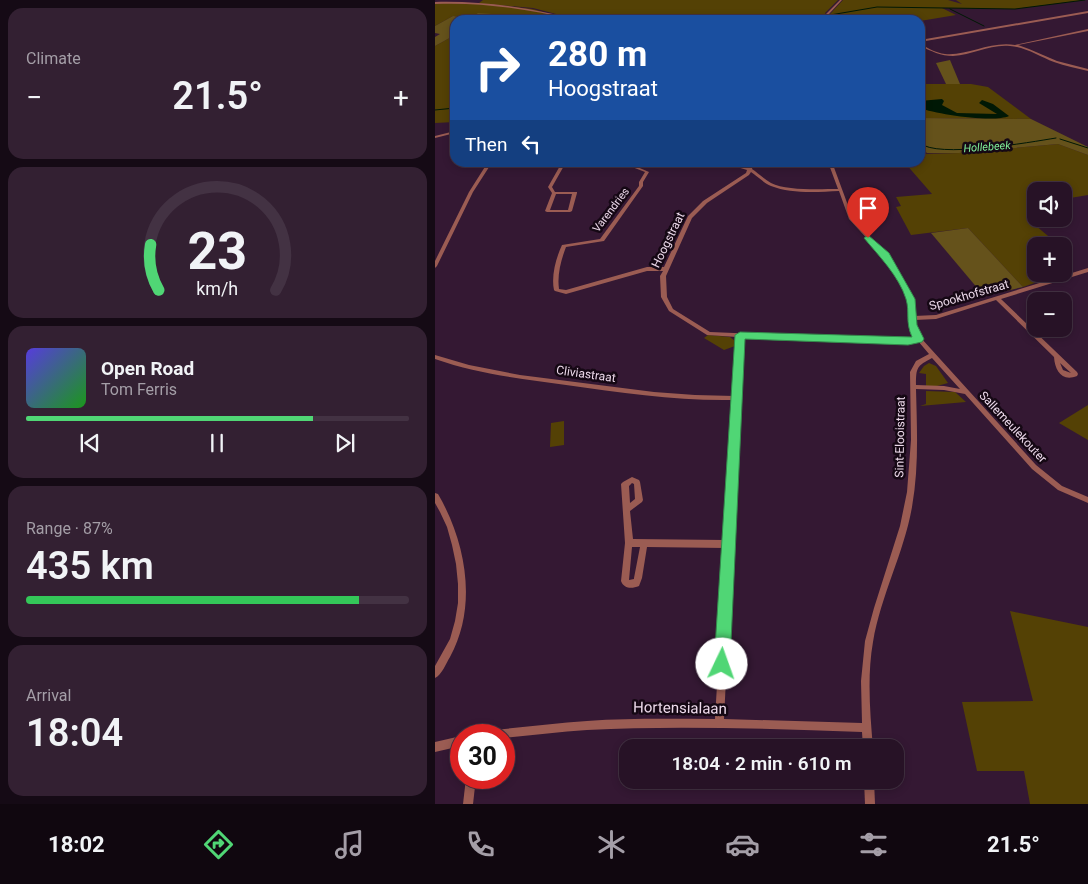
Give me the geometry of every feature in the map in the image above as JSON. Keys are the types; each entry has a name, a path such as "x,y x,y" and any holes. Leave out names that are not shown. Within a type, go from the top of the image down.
{"street":[{"path":"830,15 841,0"},
{"path":"435,3 455,1 528,8 557,15"},
{"path":"925,40 1088,12"},
{"path":"925,48 937,54 948,56 1088,30"},
{"path":"1015,45 1055,62 1088,70"},
{"path":"435,137 450,133"},
{"path":"435,266 471,192 487,167"},
{"path":"554,193 550,187 561,167"},
{"name":"Varendries","path":"635,167 647,172 636,194 601,240 564,246 557,268 555,288 566,292 647,269 665,269"},
{"path":"740,167 751,170 770,184 782,188 814,191 840,190"},
{"path":"832,167 851,219 893,266 911,299 912,325 919,339 933,355"},
{"name":"Hoogstraat","path":"751,170 694,212 665,269 662,287 667,305 671,310 709,334 908,342 919,339"},
{"path":"554,193 575,193 570,211 547,211 554,193"},
{"name":"Spookhofstraat","path":"913,318 935,316 1088,270"},
{"path":"997,298 1057,356"},
{"path":"719,723 740,335"},
{"name":"Sint-Elooistraat","path":"868,739 866,668 869,642 874,620 898,551 909,507 913,468 913,387 915,366 923,358 933,355"},
{"name":"Sallemeulekouter","path":"933,355 965,392 1049,481 1088,500"},
{"name":"Cliviastraat","path":"435,357 474,370 656,395 736,398"},
{"path":"913,387 944,388 965,392"},
{"path":"435,496 444,509 452,530 460,580 460,612 456,635 435,674"},
{"path":"627,508 629,543 625,581 631,585 638,578 644,544"},
{"path":"629,543 728,544"},
{"name":"Hortensialaan","path":"515,732 584,724 646,722 867,728"},
{"path":"435,747 450,744"},
{"path":"468,804 470,789"},
{"path":"869,789 870,804"}],"shaded area":[{"path":"483,0 838,0 825,13 826,15 560,15 533,8 487,4 533,9 553,15 450,15 450,18 435,26 435,3 479,3"},
{"path":"843,0 948,0 962,4 956,0 1085,0 1015,9 942,8 956,15 925,20 925,15 830,14"},
{"path":"478,13 506,15 475,15"},
{"path":"450,18 450,38 435,46 435,37 440,34 435,33 435,26"},
{"path":"450,38 450,122 435,123 435,46"},
{"path":"950,60 960,84 946,84 936,63"},
{"path":"925,84 971,84 988,87 1031,119 925,118"},
{"path":"942,99 944,101 942,105 957,113 997,114 979,103 982,100 993,104 1009,116 991,119 938,113 925,109 925,101"},
{"path":"925,118 1031,119 1088,147 1088,155 1058,144 959,153 927,153 925,151"},
{"path":"1058,144 1088,155 1088,195 1072,198 1072,182 1027,182 1027,227 1037,227 1049,237 1027,237 1027,282 1037,282 1023,287 968,228 911,235 896,207 901,206 896,197 932,194 908,167 925,167 925,154 959,153"},
{"path":"968,228 1023,287 984,296 931,233"},
{"path":"708,335 730,337 735,341 735,346 724,350 704,338"},
{"path":"929,363 936,366 948,383 926,386 926,374 919,373"},
{"path":"926,391 955,392 966,402 920,406 926,404"},
{"path":"1088,405 1088,440 1059,423"},
{"path":"564,421 564,445 550,447 551,423"},
{"path":"1010,611 1088,627 1088,804 1030,804 1024,771 977,771 962,702 1033,701"}],"waterway":[{"path":"830,15 877,7 1015,9 1085,0"},
{"path":"950,9 984,26"},
{"path":"435,110 450,108"},
{"name":"Hollebeek","path":"925,146 944,150 963,150 1006,146 1056,138"},
{"name":"Hollebeek","path":"1060,139 1088,148"}],"route":[{"path":"722,664 740,335 908,342 919,339 912,325 911,299 893,266 868,238"}]}
